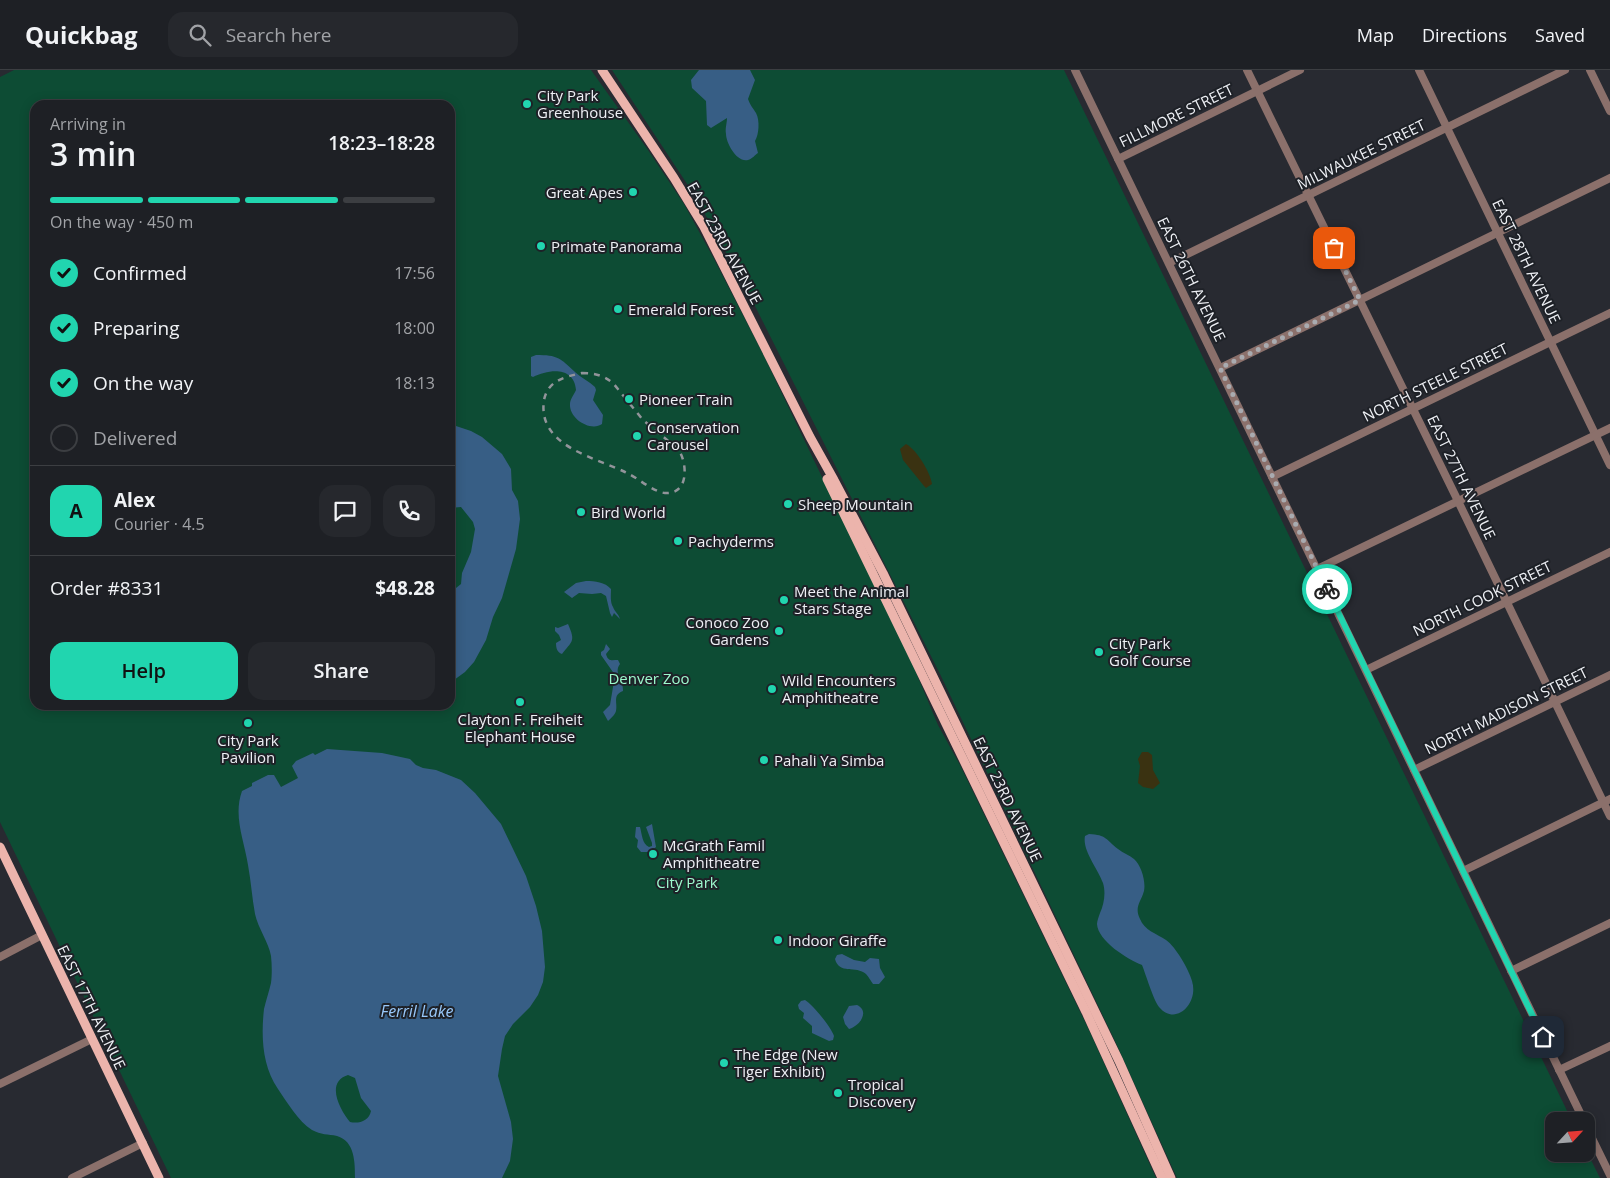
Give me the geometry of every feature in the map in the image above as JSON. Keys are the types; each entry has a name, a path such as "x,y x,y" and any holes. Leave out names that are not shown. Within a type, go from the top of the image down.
{"main road":[{"name":"EAST 23RD AVENUE","path":"602,70 704,227 810,437 855,518 1119,1061 1171,1178"},
{"name":"EAST 23RD AVENUE","path":"810,437 846,519 1029,893 1162,1178"},
{"name":"EAST 17TH AVENUE","path":"0,847 160,1178"},
{"path":"1143,1135 1150,1139 1171,1178"}],"street":[{"name":"EAST 26TH AVENUE","path":"1075,70 1580,1112"},
{"name":"EAST 27TH AVENUE","path":"1247,70 1555,702 1607,801 1610,816"},
{"name":"FILLMORE STREET","path":"1118,159 1300,70"},
{"name":"EAST 28TH AVENUE","path":"1419,70 1610,465"},
{"name":"MILWAUKEE STREET","path":"1169,263 1565,70"},
{"path":"1590,70 1610,111"},
{"path":"1220,368 1610,178"},
{"name":"NORTH STEELE STREET","path":"1272,476 1610,313"},
{"path":"1317,569 1610,428"},
{"name":"NORTH COOK STREET","path":"1366,670 1610,552"},
{"name":"NORTH MADISON STREET","path":"1414,770 1610,675"},
{"path":"1463,871 1607,801"},
{"path":"1511,971 1610,923"},
{"path":"0,956 42,935"},
{"path":"0,1084 92,1039"},
{"path":"1559,1070 1610,1046"},
{"path":"72,1178 143,1143"},
{"path":"1595,1144 1610,1175"}],"green space":[{"name":"City Park","path":"14,70 591,70 684,204 763,354 846,527 897,627 938,725 960,765 1089,1030 1156,1178 171,1178 0,822 0,77"},
{"name":"City Park Golf Course","path":"612,70 1064,70 1568,1112 1545,1112 1545,1162 1592,1162 1600,1178 1177,1178 1115,1041 940,674 753,302 695,196"}],"sand":[{"path":"906,444 919,456 929,474 932,484 926,488 903,460 900,449"},
{"path":"1142,752 1148,752 1152,755 1153,770 1160,783 1153,789 1143,787 1138,783 1140,766 1138,759"}],"water":[{"path":"699,70 750,70 755,80 748,99 756,113 759,127 755,141 758,153 751,159 744,160 740,158 730,147 726,138 727,118 711,128 707,125 706,101 692,88 691,80"},
{"path":"536,355 558,358 595,387 593,400 603,415 602,424 597,426 587,425 573,415 570,402 576,390 574,382 566,373 553,371 531,376 531,357"},
{"path":"455,426 482,437 502,454 511,469 512,490 518,501 520,519 516,549 502,598 493,617 486,640 474,662 455,679 455,588 461,584 462,573 471,552 475,529 473,522 461,507 455,508"},
{"path":"586,581 603,583 611,589 612,605 620,619 614,613 612,617 606,596 601,593 579,593 572,598 564,592 576,583"},
{"path":"568,624 572,634 572,641 562,654 557,648 556,643 561,640 555,631 555,627 558,628"},
{"path":"606,644 610,649 606,654 608,658 610,660 618,660 620,664 618,674 623,687 623,691 616,697 616,711 608,721 603,712 610,705 615,675 601,655"},
{"name":"Ferril Lake","path":"327,749 382,753 410,759 416,765 423,768 436,770 461,780 475,793 501,824 526,876 542,931 545,967 543,982 538,995 505,1036 502,1049 498,1076 511,1122 513,1139 510,1161 502,1178 355,1178 353,1153 347,1143 337,1136 318,1133 302,1122 278,1089 269,1071 264,1050 263,1030 264,1009 271,983 271,956 255,914 248,865 240,828 240,800 242,791 252,786 252,783 268,775 274,775 281,787 298,778 292,766 296,761 313,753 315,755","holes":["348,1075 355,1078 361,1098 371,1111 366,1119 357,1123 350,1122 342,1111 336,1090 337,1084 341,1079"]},
{"path":"652,824 656,847 650,852 641,852 637,847 638,840 635,837 636,827 640,827 644,841 649,847 652,846 652,843 646,827"},
{"path":"1089,834 1105,838 1134,859 1139,865 1144,878 1144,891 1138,908 1138,915 1148,929 1166,940 1174,948 1185,965 1192,981 1192,997 1189,1004 1179,1013 1166,1013 1159,1007 1142,965 1114,949 1102,937 1097,923 1103,902 1103,883 1086,847 1085,836"},
{"path":"842,954 854,960 865,962 870,958 879,959 880,968 885,977 879,984 873,984 862,971 840,967 835,959 837,955"},
{"path":"805,1000 826,1022 834,1036 833,1040 829,1041 812,1033 812,1026 803,1018 804,1013 799,1009 798,1005 801,1001"},
{"path":"857,1005 863,1011 862,1018 857,1025 849,1029 843,1017 849,1006"}],"railway":[{"path":"582,373 598,375 613,383 643,420 678,449 684,462 685,470 679,489 665,493 655,490 630,474 570,448 549,429 544,416 546,393 558,380 582,373"}],"way so far":[{"path":"1327,589 1220,368 1360,300 1334,248"}],"place":[{"name":"City Park Greenhouse","path":"527,104"},
{"name":"Great Apes","path":"633,192"},
{"name":"Primate Panorama","path":"541,246"},
{"name":"Emerald Forest","path":"618,309"},
{"name":"Pioneer Train","path":"629,399"},
{"name":"Conservation Carousel","path":"637,436"},
{"name":"Sheep Mountain","path":"788,504"},
{"name":"Bird World","path":"581,512"},
{"name":"Pachyderms","path":"678,541"},
{"name":"Meet the Animal Stars Stage","path":"784,600"},
{"name":"Conoco Zoo Gardens","path":"779,631"},
{"name":"City Park Golf Course","path":"1099,652"},
{"name":"Wild Encounters Amphitheatre","path":"772,689"},
{"name":"Clayton F. Freiheit Elephant House","path":"520,702"},
{"name":"City Park Pavilion","path":"248,723"},
{"name":"Pahali Ya Simba","path":"764,760"},
{"name":"McGrath Famil Amphitheatre","path":"653,854"},
{"name":"Indoor Giraffe","path":"778,940"},
{"name":"The Edge (New Tiger Exhibit)","path":"724,1063"},
{"name":"Tropical Discovery","path":"838,1093"}],"route":[{"path":"1327,589 1543,1037"}],"park label":[{"name":"Denver Zoo","path":"649,678"}]}
